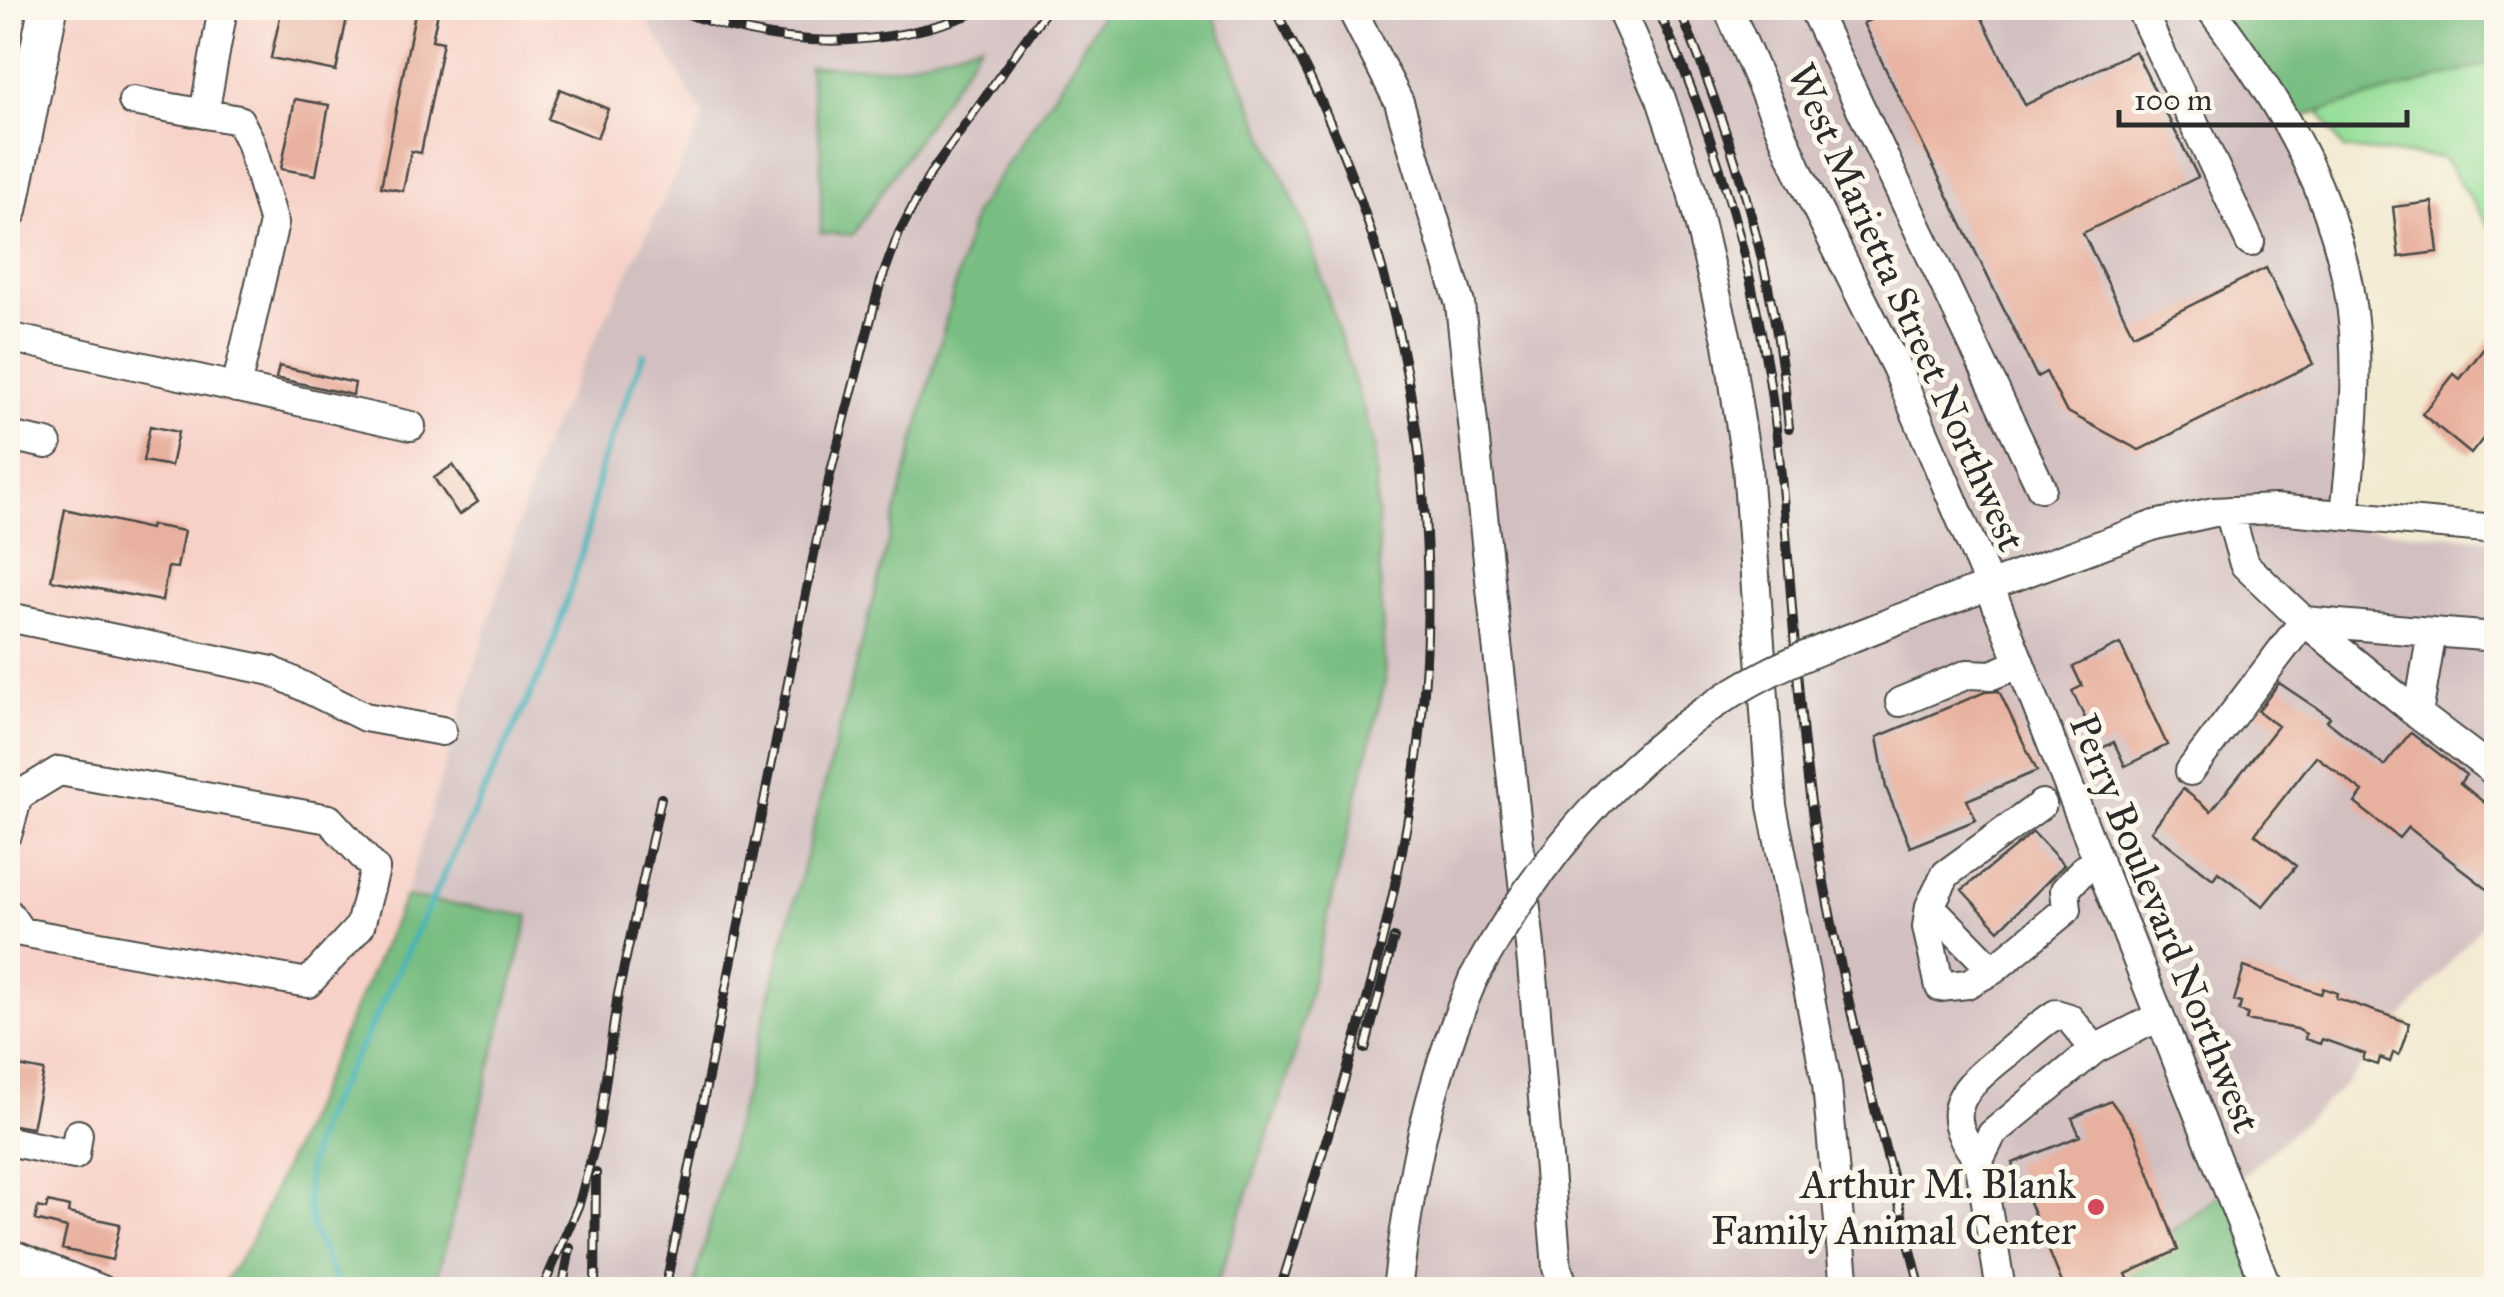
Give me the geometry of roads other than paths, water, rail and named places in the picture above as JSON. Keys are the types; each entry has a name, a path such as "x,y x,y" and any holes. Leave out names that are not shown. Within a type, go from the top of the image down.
{"main road":[{"path":"8,81 22,8"},
{"path":"8,210 48,8"}],"street":[{"path":"204,114 222,8"},
{"path":"1351,8 1399,102 1460,304 1532,964 1556,1268 1566,1290"},
{"path":"1620,8 1660,99 1692,192 1728,344 1750,503 1772,806 1827,1084 1845,1290"},
{"name":"West Marietta Street Northwest","path":"1728,8 1801,177 1896,367 1989,585"},
{"path":"1814,8 2041,487"},
{"path":"2140,8 2250,242"},
{"path":"2210,8 2266,82 2298,136 2320,184 2344,261 2354,331 2356,402 2346,514"},
{"path":"134,102 239,120 250,141 274,222 236,388"},
{"path":"8,337 411,426"},
{"path":"8,436 47,444"},
{"path":"1397,1290 1424,1114 1445,1046 1474,979 1508,917 1550,858 1612,787 1695,719 1768,673 1896,620 2156,525 2230,512 2275,509 2496,530"},
{"path":"2230,512 2244,564 2304,621 2496,773"},
{"name":"Perry Boulevard Northwest","path":"1989,585 2268,1290"},
{"path":"8,617 272,672 365,717 442,730"},
{"path":"2304,621 2496,637"},
{"path":"2190,771 2304,621"},
{"path":"2418,714 2432,632"},
{"path":"1900,702 1968,674 1992,675 2020,663"},
{"path":"8,832 18,796 59,771 330,819 375,869 360,926 308,983 21,932 8,912"},
{"path":"2042,804 1946,874 1930,906 1927,927 1940,987 1967,984 1992,970 2067,910 2065,890 2083,870 2099,862"},
{"path":"1930,906 1992,970"},
{"path":"2001,1290 1979,1160 1964,1142 1958,1109 1965,1086 2056,1014 2069,1018 2095,1049"},
{"path":"1979,1160 1992,1134 2095,1049 2160,1016"},
{"path":"8,1142 75,1155 78,1134"},
{"path":"8,1254 102,1290"}],"waterway":[{"path":"339,1290 312,1226 308,1202 311,1154 318,1131 549,656 584,547 602,462 644,354"}],"railway":[{"path":"672,8 750,32 829,41 908,33 986,8"},
{"path":"665,1290 830,475 880,284 899,233 930,174 1048,8"},
{"path":"1274,8 1350,173 1379,258 1401,345 1416,433 1425,522 1428,613 1414,779 1386,927 1280,1290"},
{"path":"1657,8 1716,158 1757,314 1775,420 1804,742 1818,851 1858,1040 1921,1290"},
{"path":"1679,8 1718,110 1764,267 1789,428"},
{"path":"542,1290 579,1204 598,1133 618,994 661,798"},
{"path":"1365,1049 1394,938"},
{"path":"595,1290 596,1173"},
{"path":"562,1290 570,1248"}],"place":[{"name":"Arthur M. Blank Family Animal Center","path":"2096,1207"}]}
